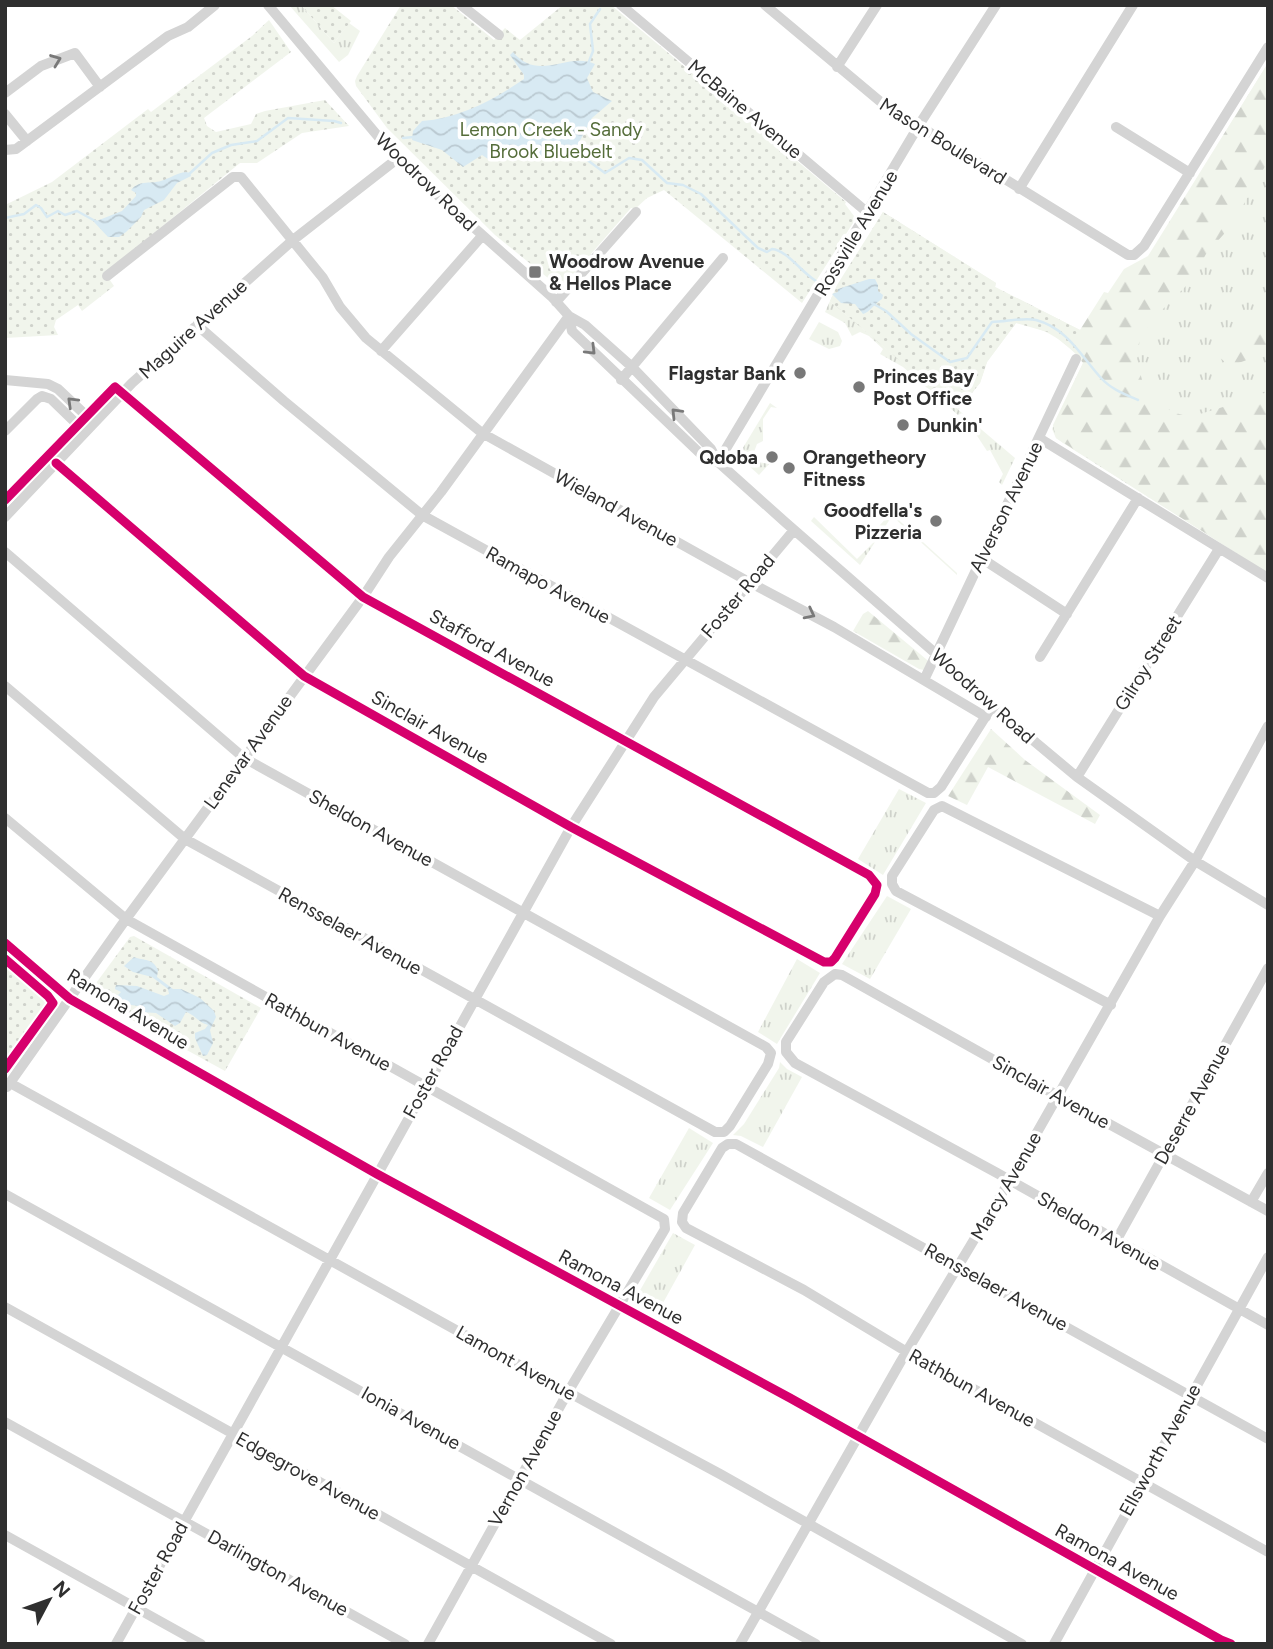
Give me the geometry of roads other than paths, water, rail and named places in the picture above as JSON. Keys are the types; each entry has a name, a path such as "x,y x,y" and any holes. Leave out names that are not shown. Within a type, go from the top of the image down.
{"street":[{"path":"5,150 16,149 27,142 168,36 188,27 215,5"},
{"name":"Woodrow Road","path":"268,5 397,159 569,316 585,325 631,366 711,449 718,462 992,706 1077,777 1195,862 1268,905"},
{"path":"461,5 499,35"},
{"name":"McBaine Avenue","path":"621,5 869,213"},
{"name":"Mason Boulevard","path":"765,5 882,103 1122,253 1134,255 1144,246 1190,173"},
{"path":"837,66 877,5"},
{"name":"Rossville Avenue","path":"718,462 869,213 919,125 996,5"},
{"path":"1019,189 1133,5"},
{"path":"1116,127 1190,173 1268,47"},
{"path":"5,93 41,66 75,53 100,87"},
{"path":"5,114 27,142"},
{"name":"Maguire Avenue","path":"5,517 123,393 197,325 293,240 397,159"},
{"name":"Wieland Avenue","path":"107,276 238,175 323,278 353,324 381,351 482,433 834,627 986,718"},
{"path":"556,302 636,212"},
{"path":"381,351 482,236"},
{"path":"621,380 723,258"},
{"name":"Woodrow Road","path":"569,316 572,331 621,380 707,460 718,462"},
{"name":"Lenevar Avenue","path":"7,1086 363,597 389,556 441,492 569,316"},
{"name":"Ramapo Avenue","path":"197,325 422,515 928,793 934,793 941,787 986,718"},
{"name":"Alverson Avenue","path":"924,680 1076,359"},
{"path":"11,381 48,384 58,389 94,423"},
{"path":"11,381 25,392 23,412"},
{"name":"Stafford Avenue","path":"123,393 363,597 869,875 877,885 875,894 835,958 828,962"},
{"path":"5,432 37,398 44,396 85,432"},
{"path":"1040,438 1268,578"},
{"name":"Sinclair Avenue","path":"56,463 304,676 571,827 828,962"},
{"path":"1040,657 1138,498"},
{"name":"Foster Road","path":"116,1644 571,827 654,697 794,530"},
{"name":"Gilroy Street","path":"1077,777 1219,549"},
{"name":"Sheldon Avenue","path":"5,552 244,758 766,1047 771,1053 768,1064 724,1132"},
{"path":"981,558 1067,614"},
{"name":"Rensselaer Avenue","path":"5,686 185,839 715,1132 724,1132"},
{"path":"986,718 992,706"},
{"name":"Marcy Avenue","path":"740,1644 1160,916 1195,862 1268,726"},
{"path":"1111,1005 896,891 892,876 934,810 939,806 946,807 1160,916"},
{"name":"Rathbun Avenue","path":"6,821 126,919 660,1215 666,1223"},
{"name":"Ramona Avenue","path":"5,943 70,999 377,1174 790,1398 1231,1644"},
{"name":"Deserre Avenue","path":"1116,1241 1268,968"},
{"name":"Sinclair Avenue","path":"835,974 842,975 1268,1211"},
{"name":"Sheldon Avenue","path":"835,974 824,982 786,1042 786,1052 794,1063 1268,1325"},
{"name":"Lamont Avenue","path":"7,1086 720,1474 1021,1644"},
{"name":"Rensselaer Avenue","path":"722,1148 728,1144 737,1144 1268,1439"},
{"name":"Rathbun Avenue","path":"722,1148 683,1213 681,1219 686,1227 804,1290 907,1352 1268,1552"},
{"path":"1251,1202 1268,1172"},
{"name":"Ionia Avenue","path":"5,1194 816,1644"},
{"name":"Vernon Avenue","path":"428,1644 568,1392 665,1230 666,1223"},
{"name":"Ellsworth Avenue","path":"1054,1644 1268,1257"},
{"name":"Edgegrove Avenue","path":"5,1307 611,1644"},
{"name":"Darlington Avenue","path":"5,1422 405,1644"},
{"path":"5,1535 201,1644"}],"water":[{"path":"513,52 533,65 574,61 595,64 587,78 593,92 612,101 592,118 576,148 564,154 491,161 482,155 463,167 442,150 412,140 413,131 422,121 450,116 476,107 524,79 510,55"},
{"path":"186,172 191,176 177,183 164,200 144,210 141,217 119,237 108,237 94,222 122,211 136,196 131,190 138,184 159,181"},
{"path":"875,279 878,291 883,295 882,299 863,314 855,304 841,303 832,294 838,292 838,289"},
{"path":"134,957 154,963 158,970 157,977 173,989 181,989 200,998 214,1011 216,1017 210,1030 213,1043 207,1055 203,1056 195,1033 208,1025 186,1012 175,1026 156,1013 141,1012 138,1006 124,1003 115,997 113,994 118,995 121,992 115,989 116,985 137,986 164,996 169,994 168,989 152,977 133,972 124,966"}],"waterway":[{"path":"588,64 593,51 590,24 600,9"},
{"path":"188,175 212,153 231,145 257,141 288,118 341,123"},
{"path":"403,138 414,137"},
{"path":"574,147 579,154 605,173 629,158 642,160 667,183 683,185 701,194 758,248 767,252 778,250 816,281"},
{"path":"5,218 24,214 36,205 47,217 58,211 65,215 77,211 97,222"},
{"path":"872,303 950,362 967,358 992,322 1031,319 1047,324 1065,336 1105,382 1138,400"}],"place":[{"name":"Woodrow Avenue & Hellos Place","path":"535,272"},
{"name":"Flagstar Bank","path":"800,373"},
{"name":"Princes Bay Post Office","path":"859,387"},
{"name":"Dunkin'","path":"903,425"},
{"name":"Qdoba","path":"772,457"},
{"name":"Orangetheory Fitness","path":"789,468"},
{"name":"Goodfella's Pizzeria","path":"936,521"}],"park label":[{"name":"Lemon Creek - Sandy Brook Bluebelt","path":"551,140"}]}
